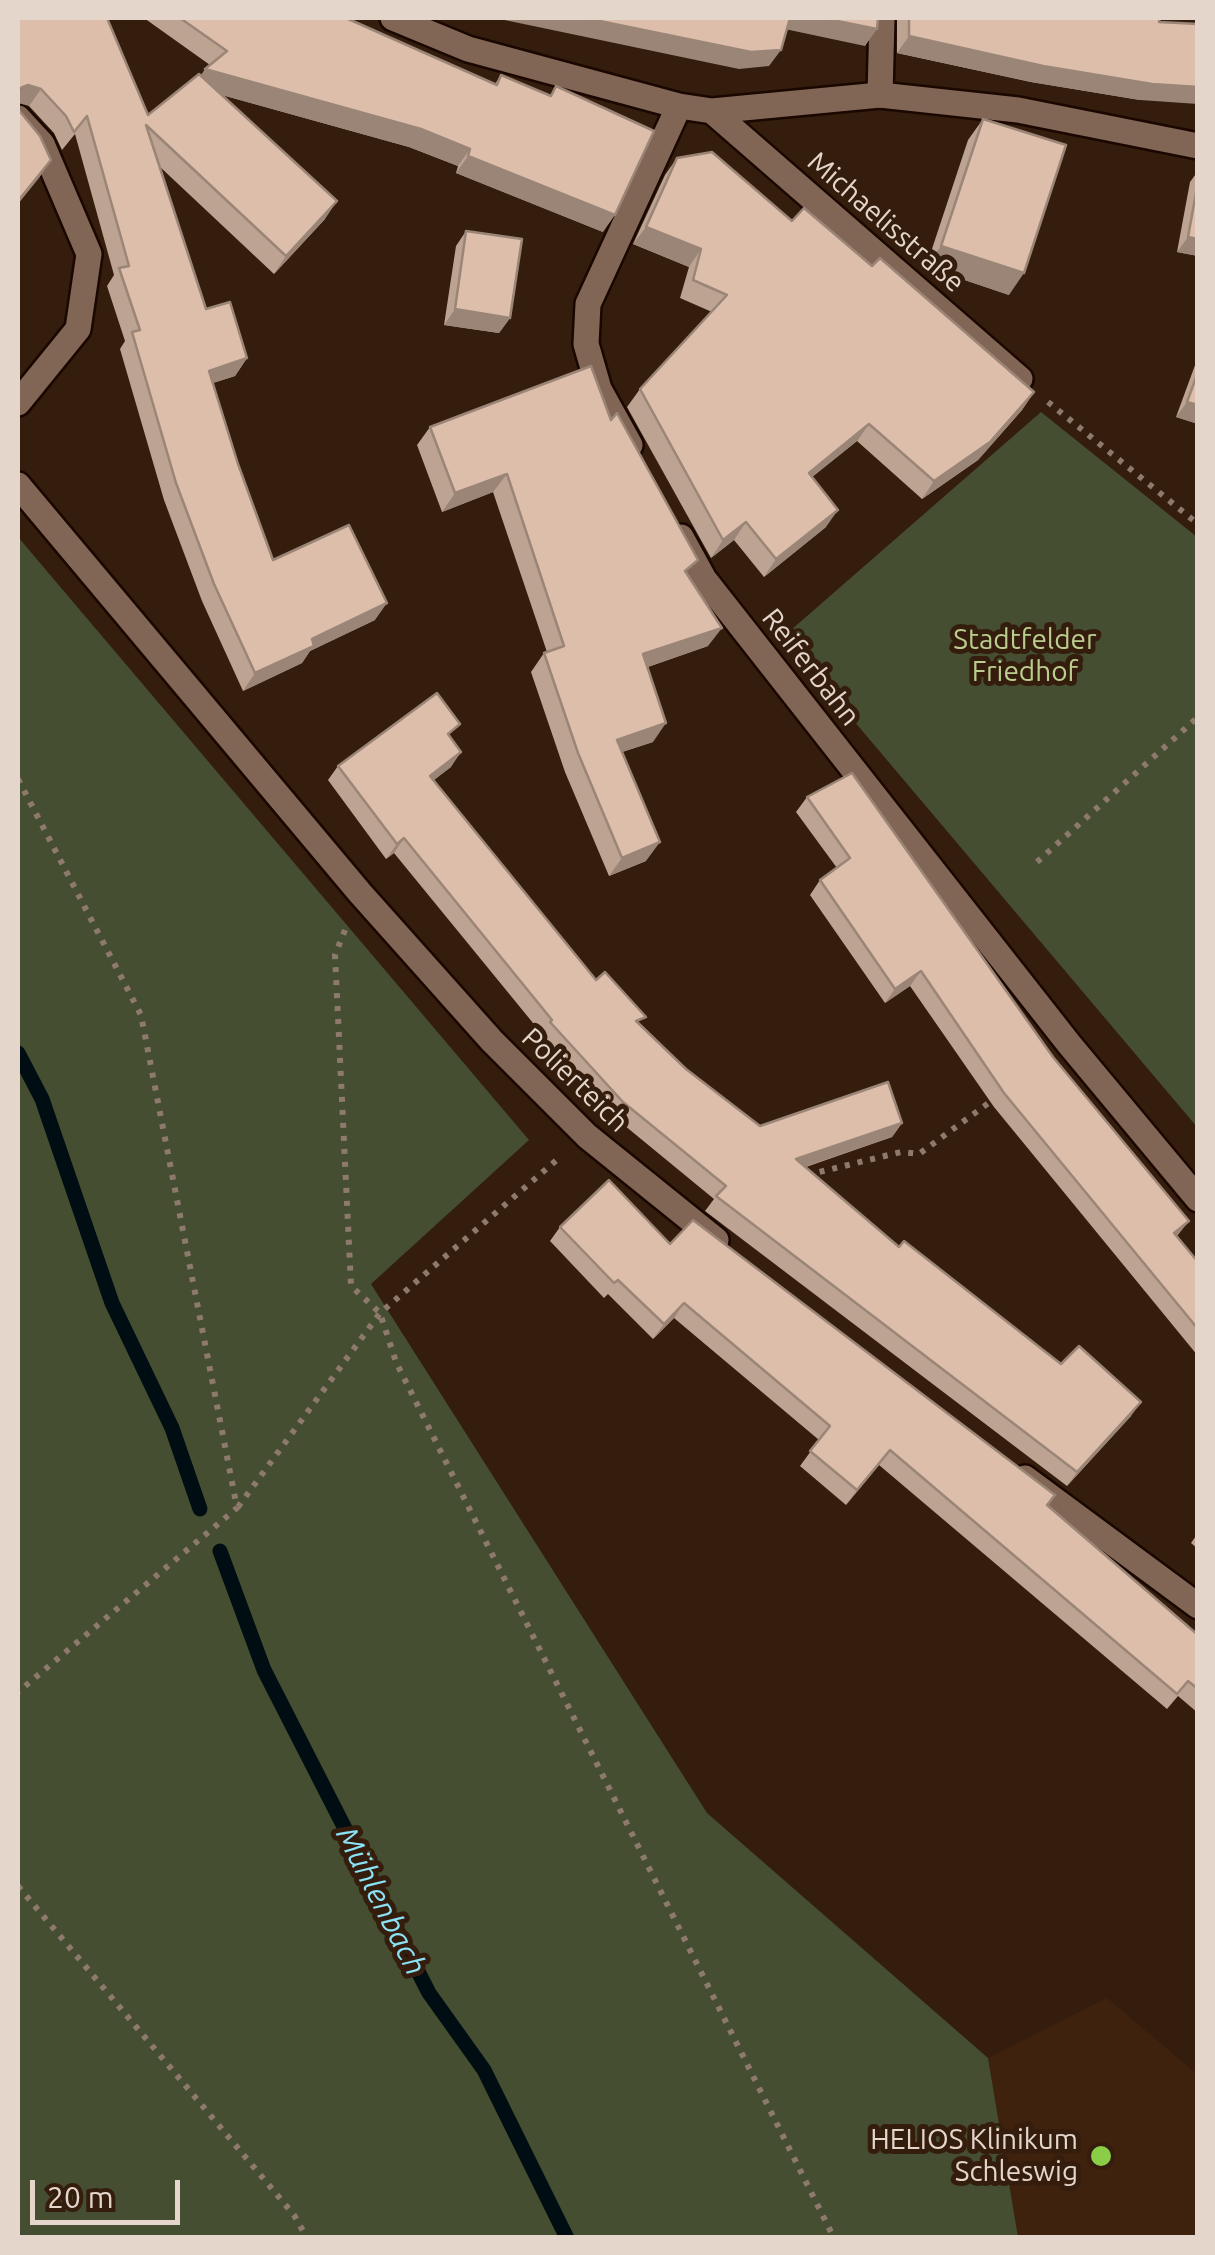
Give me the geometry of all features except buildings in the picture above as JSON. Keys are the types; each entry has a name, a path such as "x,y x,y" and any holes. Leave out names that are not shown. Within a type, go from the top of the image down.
{"street":[{"path":"394,18 468,49 678,106 712,111 880,95 1018,110 1198,146"},
{"path":"880,95 882,18"},
{"path":"646,476 599,389 586,344 588,304 678,106"},
{"name":"Michaelisstraße","path":"712,111 1020,379"},
{"path":"18,118 42,144 89,254 78,329 18,404"},
{"name":"Polierteich","path":"18,485 360,893 492,1041 587,1136 729,1251"},
{"name":"Reiferbahn","path":"666,510 704,579 1069,1044 1198,1198"},
{"path":"1010,1466 1198,1606"}],"path":[{"path":"1020,379 1198,524"},
{"path":"1037,862 1198,717"},
{"path":"18,779 141,1015 237,1508"},
{"path":"360,893 335,955 350,1286 380,1313 396,1362 834,2238"},
{"path":"792,1179 901,1152 918,1154 1008,1088"},
{"path":"18,1692 237,1508 380,1313 539,1174"},
{"path":"18,1886 294,2215 307,2238"}],"shaded area":[{"name":"HELIOS Klinikum Schleswig","path":"1107,1998 1197,2074 1197,2237 1018,2237 988,2058"}],"green space":[{"name":"Stadtfelder Friedhof","path":"1041,412 1197,537 1197,1127 783,637"},
{"path":"18,537 529,1140 371,1284 707,1813 988,2058 1018,2237 18,2237"}],"waterway":[{"name":"Mühlenbach","path":"18,1053 42,1099 112,1303 172,1428 200,1509"},
{"name":"Mühlenbach","path":"220,1551 264,1670 429,1993 484,2070 567,2238"}],"place":[{"name":"HELIOS Klinikum Schleswig","path":"1101,2156"}]}
